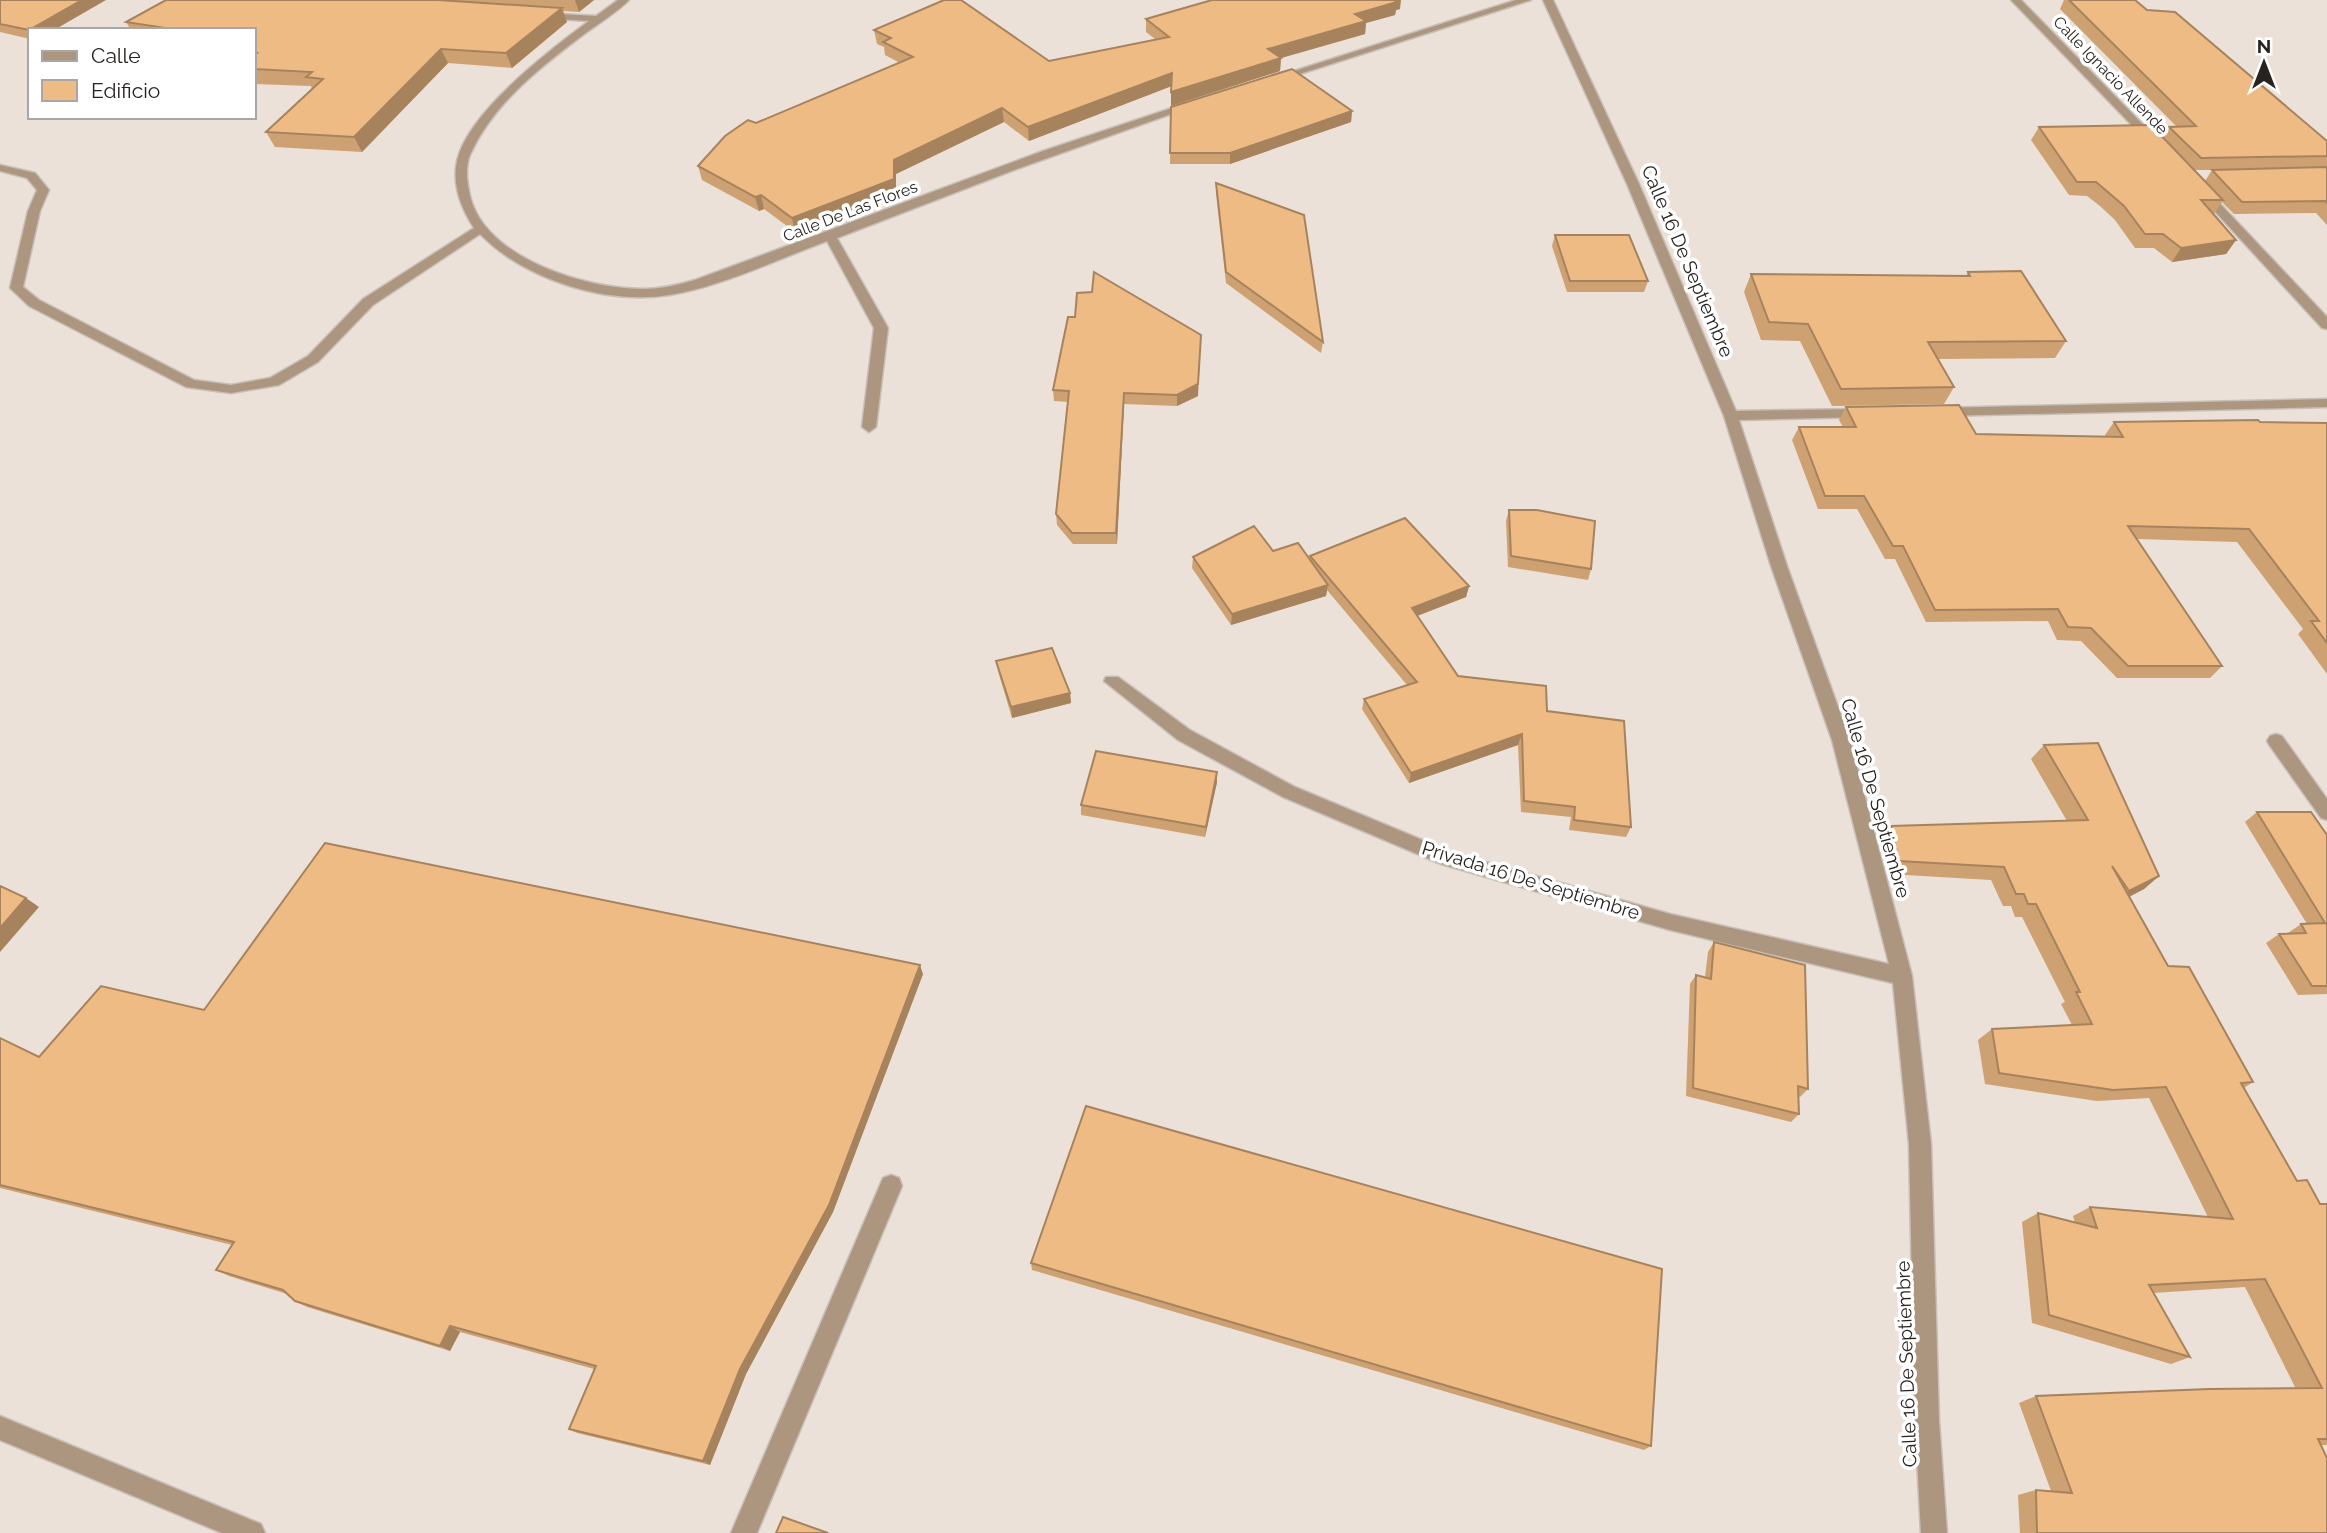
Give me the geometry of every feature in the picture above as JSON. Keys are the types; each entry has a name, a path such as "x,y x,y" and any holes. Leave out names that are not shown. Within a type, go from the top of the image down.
{"street":[{"name":"Calle De Las Flores","path":"624,0 491,111 463,158 461,188 471,219 506,254 555,275 604,291 667,291 831,237 1100,134 1203,102"},
{"path":"1267,82 1526,0"},
{"name":"Calle 16 De Septiembre","path":"1548,0 1633,184 1731,416 1779,566 1841,740 1902,976 1920,1144 1927,1421 1934,1533"},
{"name":"Calle Ignacio Allende","path":"2016,0 2160,148"},
{"path":"529,15 599,19"},
{"path":"0,168 31,175 44,190 34,211 16,288 34,303 191,384 231,389 274,382 313,359 368,302 480,229"},
{"path":"2198,187 2327,325"},
{"path":"831,237 881,328 869,427"},
{"path":"1925,412 2327,403"},
{"path":"1731,416 1883,413"},
{"name":"Privada 16 De Septiembre","path":"1112,681 1184,735 1289,792 1448,859 1670,922 1902,976"},
{"path":"2276,741 2327,813"},
{"path":"744,1533 891,1186"},
{"path":"0,1428 252,1533"}],"building":[{"path":"0,0 82,0 28,30 0,24"},
{"path":"166,0 438,0 562,8 506,53 441,49 354,137 266,132 323,79 306,77 312,72 256,69 256,28 165,28 126,22"},
{"path":"944,0 961,0 1049,61 1169,37 1146,19 1212,0 1397,2 1355,14 1366,21 1268,49 1281,58 1171,92 1172,73 1028,127 1002,108 894,160 894,179 792,218 761,195 755,197 698,166 725,136 748,120 756,123 913,57 883,42 891,38 874,30"},
{"path":"2069,0 2135,0 2147,10 2175,12 2327,141 2327,156 2201,158 2169,127 2196,126"},
{"path":"1292,69 1352,111 1230,153 1170,153 1171,107"},
{"path":"2151,125 2223,200 2201,200 2236,240 2181,248 2163,234 2145,234 2124,206 2096,182 2077,182 2039,127"},
{"path":"2327,167 2327,203 2242,202 2212,170"},
{"path":"1216,183 1304,215 1323,342 1226,272"},
{"path":"1555,235 1629,235 1648,281 1570,281"},
{"path":"2021,271 2066,341 1928,342 1954,387 1841,389 1808,324 1769,322 1751,274 1970,276 1968,272"},
{"path":"1094,272 1201,335 1198,384 1177,395 1124,393 1116,533 1072,533 1056,514 1069,391 1053,390 1068,317 1075,317 1077,293 1092,292"},
{"path":"1959,405 1976,434 2123,437 2114,422 2258,420 2327,423 2327,643 2311,621 2319,621 2249,529 2128,526 2222,666 2128,666 2091,628 2068,627 2058,609 1935,610 1903,546 1893,546 1864,496 1825,496 1799,427 1856,427 1846,407"},
{"path":"1509,510 1537,510 1595,521 1591,569 1511,556"},
{"path":"1405,518 1469,586 1412,608 1458,676 1546,686 1547,711 1624,721 1631,827 1574,820 1575,807 1524,801 1522,734 1411,773 1364,699 1417,682 1310,556"},
{"path":"1254,526 1273,551 1298,543 1328,585 1232,614 1193,557"},
{"path":"1052,648 1070,693 1011,707 996,661"},
{"path":"2098,743 2159,876 2129,891 2112,866 2168,966 2189,967 2253,1082 2241,1083 2297,1181 2307,1180 2320,1204 2327,1204 2327,1439 2318,1439 2327,1458 2327,1533 2037,1533 2036,1490 2072,1493 2036,1396 2209,1389 2322,1388 2265,1279 2149,1285 2190,1357 2049,1315 2038,1213 2097,1228 2090,1207 2233,1219 2166,1087 2113,1090 1999,1073 1992,1029 2092,1024 2076,992 2080,992 2036,904 2028,904 2024,894 2016,894 2004,867 1899,861 1891,826 2088,820 2044,745"},
{"path":"1096,751 1217,772 1206,827 1081,805"},
{"path":"2257,812 2311,812 2327,835 2327,986 2312,986 2279,934 2306,933 2301,924 2325,923"},
{"path":"325,843 920,965 829,1205 740,1369 703,1461 569,1429 596,1366 450,1326 440,1346 295,1301 283,1290 216,1270 234,1242 0,1185 0,1038 39,1057 101,986 204,1010"},
{"path":"0,886 26,898 0,928"},
{"path":"1714,942 1805,965 1808,1089 1798,1086 1799,1114 1693,1088 1696,975 1711,979"},
{"path":"1086,1106 1662,1269 1651,1446 1031,1263"},
{"path":"783,1517 828,1533 776,1533"}]}
